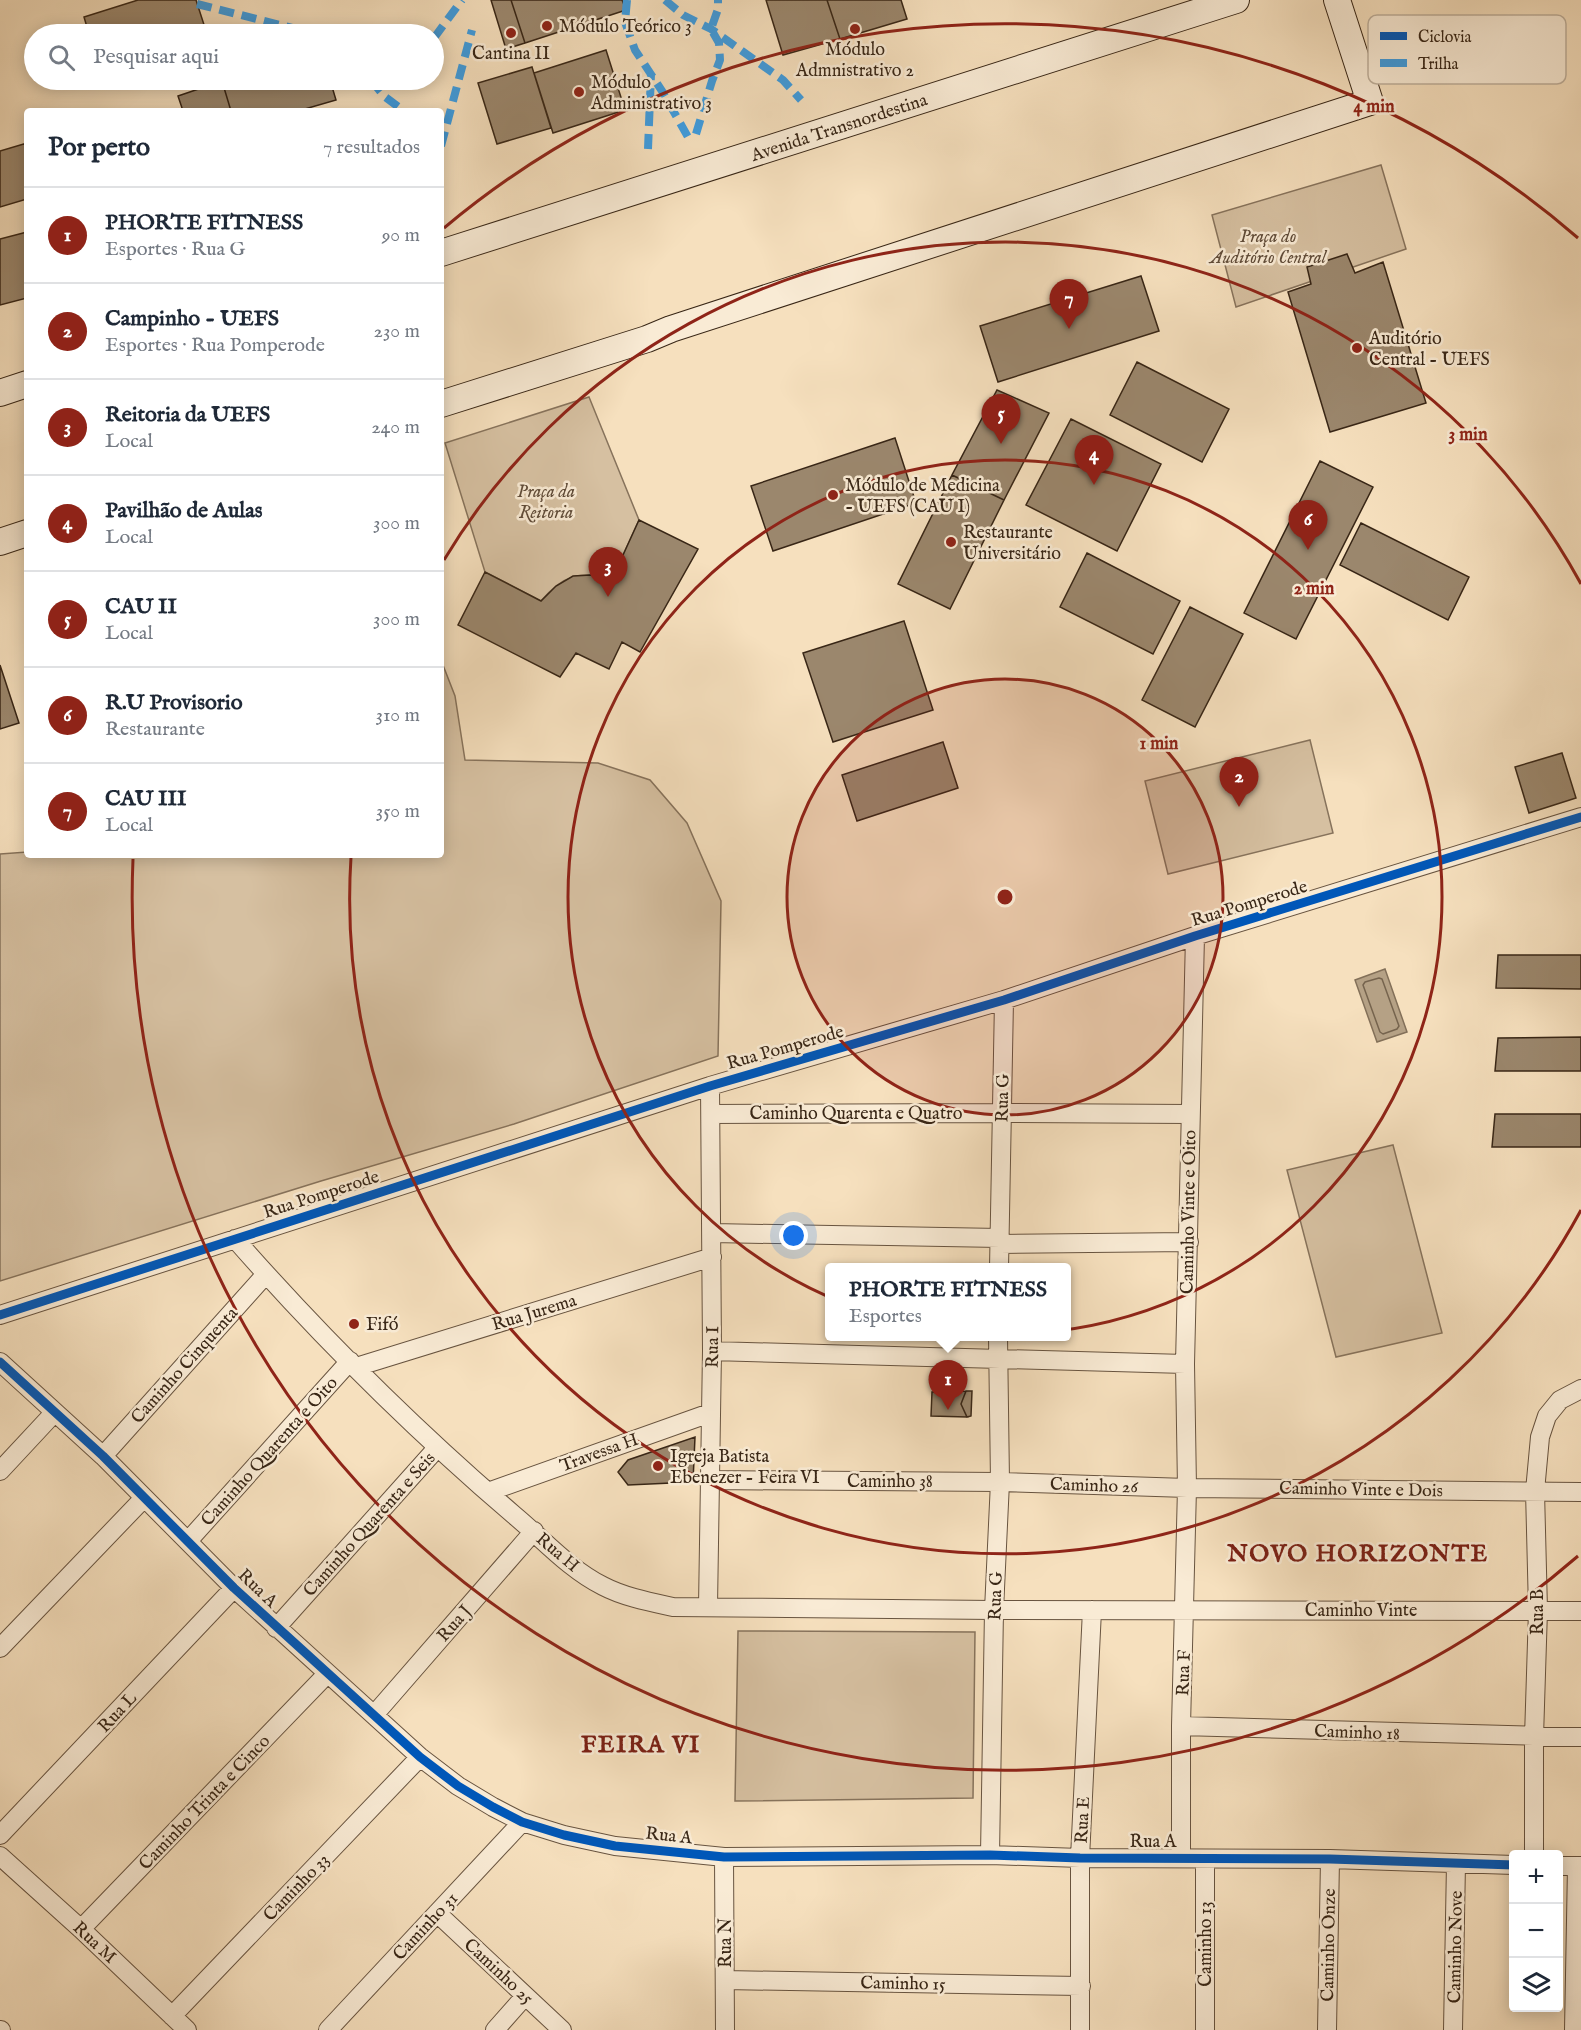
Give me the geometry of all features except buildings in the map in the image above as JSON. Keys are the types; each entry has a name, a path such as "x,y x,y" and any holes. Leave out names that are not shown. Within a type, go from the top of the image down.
{"street":[{"name":"Avenida Transnordestina","path":"444,252 1236,0"},
{"path":"444,403 647,339 1370,102 1337,0"},
{"path":"0,393 24,385"},
{"path":"0,542 24,534"},
{"name":"Rua Pomperode","path":"0,1315 900,1025 1004,1000 1195,936 1581,817"},
{"name":"Caminho Vinte e Oito","path":"1187,1488 1185,1364 1195,936"},
{"name":"Rua G","path":"999,1263 1004,1000"},
{"name":"Rua I","path":"708,1607 708,1480 712,1351 710,1086"},
{"name":"Caminho Quarenta e Quatro","path":"711,1114 1190,1114"},
{"path":"712,1233 1000,1241 1189,1242"},
{"name":"Rua H","path":"235,1239 266,1274 437,1448 569,1564 603,1587 638,1599 673,1607 1092,1610"},
{"name":"Rua Jurema","path":"353,1364 712,1257"},
{"name":"Caminho Cinquenta","path":"103,1456 266,1274"},
{"name":"Rua G","path":"990,1855 994,1610 1000,1482 998,1341"},
{"path":"712,1351 1185,1364"},
{"name":"Rua A","path":"0,1362 103,1456 276,1628 420,1757 493,1808 522,1822 564,1835 615,1846 724,1857 990,1855 1080,1858 1330,1859 1509,1865"},
{"name":"Caminho Quarenta e Oito","path":"188,1541 353,1364"},
{"name":"Rua B","path":"1534,1850 1533,1737 1538,1610 1535,1491 1540,1437 1547,1416 1560,1400 1581,1389"},
{"path":"0,1471 54,1413"},
{"name":"Travessa H","path":"488,1492 710,1413"},
{"name":"Caminho Quarenta e Seis","path":"276,1628 437,1448"},
{"name":"Caminho 38","path":"708,1480 1000,1482"},
{"name":"Caminho 26","path":"1000,1482 1187,1488"},
{"name":"Caminho Vinte e Dois","path":"1187,1488 1581,1492"},
{"name":"Rua F","path":"1181,1858 1181,1726 1187,1488"},
{"path":"0,1648 144,1498"},
{"name":"Rua J","path":"374,1715 534,1531"},
{"name":"Rua L","path":"0,1836 234,1588"},
{"name":"Caminho Vinte","path":"1092,1610 1581,1611"},
{"name":"Rua E","path":"1080,2030 1080,1858 1092,1610"},
{"name":"Caminho Trinta e Cinco","path":"81,1929 327,1674"},
{"name":"Caminho 18","path":"1181,1726 1581,1737"},
{"name":"Caminho 33","path":"172,2016 420,1757"},
{"name":"Caminho 31","path":"328,2030 522,1822"},
{"name":"Rua M","path":"0,1856 187,2030"},
{"name":"Rua N","path":"724,1857 725,2030"},
{"name":"Caminho 13","path":"1205,1859 1205,2030"},
{"name":"Caminho Onze","path":"1327,2030 1330,1859"},
{"name":"Caminho Nove","path":"1453,2030 1456,1863"},
{"path":"1572,1866 1574,2030"},
{"name":"Caminho 25","path":"437,1913 562,2030"},
{"name":"Caminho 15","path":"725,1980 1081,1986"},
{"path":"495,2030 525,1996"}],"green space":[{"name":"Praça do Auditório Central","path":"1381,165 1406,249 1236,307 1212,215"},
{"name":"Praça da Reitoria","path":"589,397 639,520 613,577 581,575 573,577 557,585 541,601 485,572 445,443"},
{"path":"444,668 455,696 465,760 598,763 650,780 687,823 721,901 718,1056 514,1124 321,1181 0,1281 0,854 24,852 24,858 444,858"},
{"path":"1310,740 1333,833 1168,874 1145,781"},
{"path":"1393,1145 1442,1333 1336,1357 1287,1170"},
{"path":"738,1631 975,1632 973,1798 735,1801"}],"water":[{"path":"1385,969 1407,1032 1377,1042 1355,980"}],"marked path":[{"path":"444,24 462,0"},
{"path":"627,0 625,22 635,50 688,137"},
{"path":"665,0 683,15 711,29 783,80 801,100"},
{"path":"696,134 720,60 719,43 711,29 718,9 718,0"},
{"path":"197,4 276,24"},
{"path":"444,135 472,30"},
{"path":"648,149 651,74"},
{"path":"379,90 400,108"}],"cycle path":[{"path":"0,1315 710,1086 1004,1000 1195,936 1581,817"},
{"path":"0,1362 103,1456 234,1588 420,1757 458,1786 522,1822 564,1835 615,1846 724,1857 990,1855 1080,1858 1330,1859 1509,1865"}],"place":[{"name":"Módulo Teórico 3","path":"547,26"},
{"name":"Módulo Admnistrativo 2","path":"855,29"},
{"name":"Cantina II","path":"511,33"},
{"name":"Módulo Administrativo 3","path":"579,92"},
{"name":"CAU III","path":"1069,329"},
{"name":"Auditório Central - UEFS","path":"1357,348"},
{"name":"CAU II","path":"1001,444"},
{"name":"Pavilhão de Aulas","path":"1094,485"},
{"name":"Módulo de Medicina - UEFS (CAU I)","path":"833,495"},
{"name":"Restaurante Universitário","path":"951,542"},
{"name":"R.U Provisorio","path":"1308,550"},
{"name":"Reitoria da UEFS","path":"608,597"},
{"name":"Campinho - UEFS","path":"1239,807"},
{"name":"Fifó","path":"354,1324"},
{"name":"PHORTE FITNESS","path":"948,1410"},
{"name":"Igreja Batista Ebenezer - Feira VI","path":"658,1466"}],"district":[{"name":"NOVO HORIZONTE","path":"1358,1553"},
{"name":"FEIRA VI","path":"641,1744"}]}
